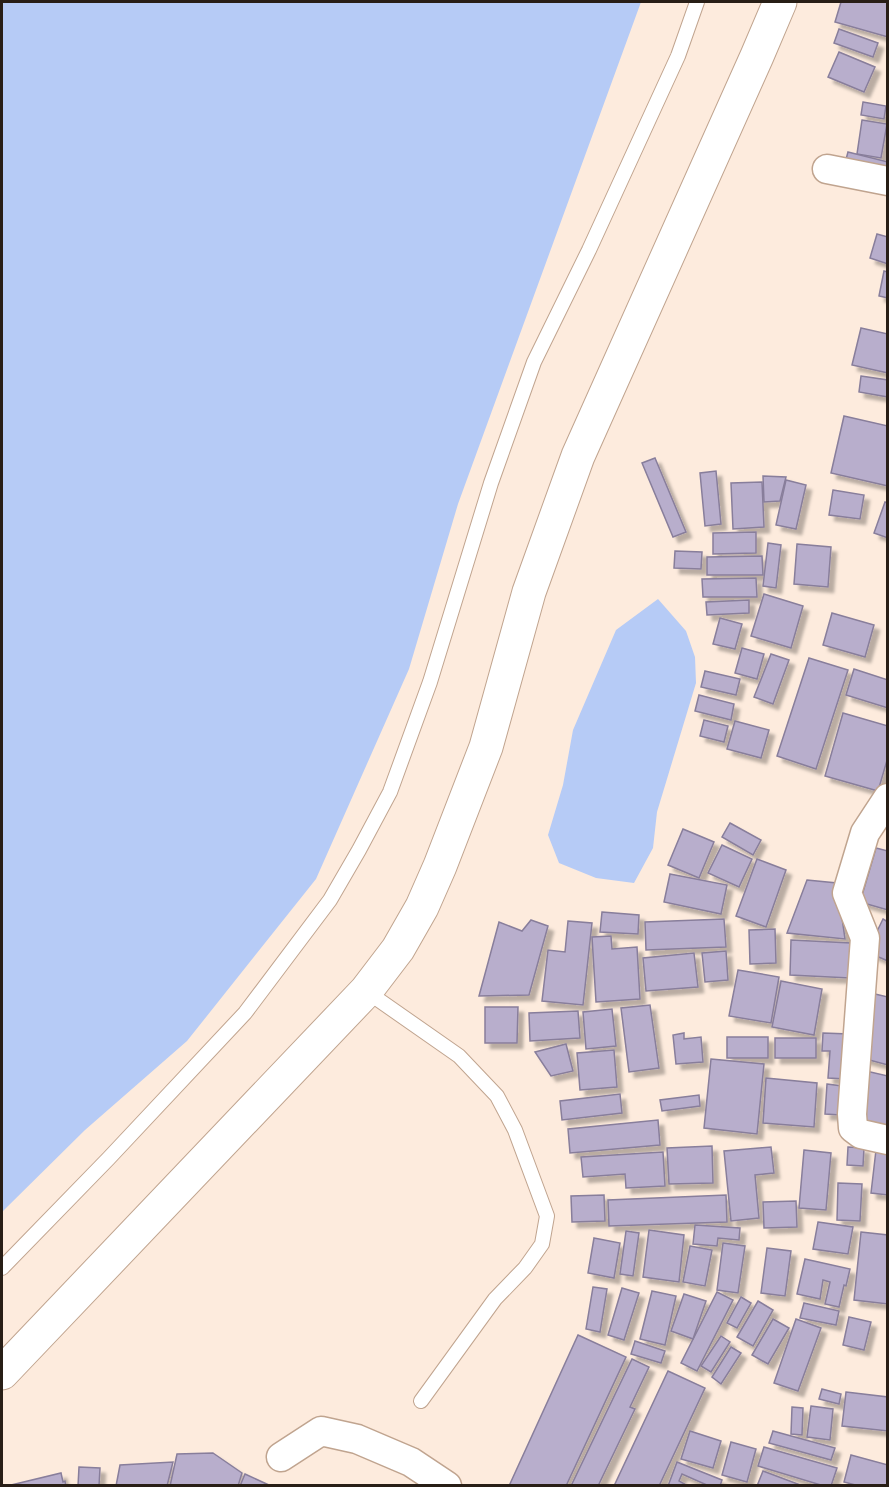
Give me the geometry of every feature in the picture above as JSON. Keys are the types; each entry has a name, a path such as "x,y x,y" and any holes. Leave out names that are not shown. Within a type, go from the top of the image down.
{"main road":[{"path":"2,1373 366,991 398,949 422,907 486,747 529,592 578,456 758,56 780,2"}],"street":[{"path":"827,169 888,181"},
{"path":"888,798 865,833 847,892 865,938 852,1114 853,1128 861,1134 888,1140"},
{"path":"281,1457 321,1431 357,1439 411,1462 447,1485"}],"lane":[{"path":"2,1268 245,1013 330,900 390,792 430,682 491,483 534,362 589,250 678,57 697,2"},
{"path":"366,991 459,1056 497,1096 515,1130 547,1216 542,1244 525,1268 495,1299 421,1401"}],"water":[{"path":"2,2 641,2 458,504 409,669 316,879 187,1041 85,1130 2,1212"},
{"path":"658,599 686,631 695,657 696,683 657,812 653,848 634,883 596,878 559,863 548,835 563,785 573,730 616,630"}],"building":[{"path":"841,2 888,2 888,37 835,22"},
{"path":"839,29 878,43 873,57 834,43"},
{"path":"839,52 875,67 864,92 828,77"},
{"path":"863,102 886,106 884,119 861,115"},
{"path":"862,120 887,124 881,158 857,154"},
{"path":"848,152 888,162 888,174 845,163"},
{"path":"877,234 888,237 888,264 870,258"},
{"path":"884,271 888,272 888,298 879,296"},
{"path":"861,328 888,334 888,373 852,365"},
{"path":"861,376 888,380 888,397 859,392"},
{"path":"844,416 888,426 888,486 831,473"},
{"path":"655,458 686,532 673,537 642,463"},
{"path":"716,471 721,524 705,526 700,473"},
{"path":"763,476 786,477 780,501 764,502"},
{"path":"786,480 806,485 796,529 776,525"},
{"path":"762,482 764,527 733,529 731,483"},
{"path":"833,490 864,495 860,519 829,515"},
{"path":"885,502 888,503 888,538 874,533"},
{"path":"756,532 756,553 713,554 713,533"},
{"path":"768,543 781,545 776,588 763,586"},
{"path":"797,544 831,547 828,587 794,584"},
{"path":"675,551 702,552 701,569 674,568"},
{"path":"762,556 763,575 707,575 707,557"},
{"path":"756,578 757,597 703,597 702,579"},
{"path":"764,594 803,606 791,648 751,636"},
{"path":"749,600 749,613 707,615 706,602"},
{"path":"832,613 874,625 865,657 823,645"},
{"path":"720,618 742,624 735,649 713,644"},
{"path":"742,648 764,654 757,679 735,673"},
{"path":"771,654 789,660 773,704 754,697"},
{"path":"809,658 848,670 816,769 777,756"},
{"path":"854,669 888,680 888,708 846,695"},
{"path":"705,671 740,679 736,695 701,687"},
{"path":"699,695 734,704 731,720 695,711"},
{"path":"843,713 888,726 888,757 878,791 825,776"},
{"path":"704,720 728,726 724,742 700,736"},
{"path":"735,721 769,730 761,758 727,749"},
{"path":"730,823 761,840 753,855 722,837"},
{"path":"683,829 714,842 699,878 668,865"},
{"path":"722,845 752,859 739,887 708,873"},
{"path":"876,848 888,851 888,910 860,902"},
{"path":"757,859 786,870 766,927 736,916"},
{"path":"670,874 727,885 721,914 664,902"},
{"path":"807,880 837,883 845,939 787,933"},
{"path":"602,912 639,915 638,934 600,932"},
{"path":"724,919 726,947 646,950 645,922"},
{"path":"883,919 888,922 888,961 867,952"},
{"path":"531,920 548,926 529,995 479,996 499,922 522,931"},
{"path":"568,921 592,923 583,1005 542,1001 548,950 565,952"},
{"path":"775,929 776,963 750,964 749,930"},
{"path":"611,936 612,949 637,947 640,999 596,1002 592,937"},
{"path":"791,940 851,943 850,978 790,975"},
{"path":"726,951 728,980 705,982 702,953"},
{"path":"694,953 698,987 646,991 643,958"},
{"path":"738,970 779,977 771,1023 729,1016"},
{"path":"781,981 822,989 814,1035 772,1027"},
{"path":"875,994 888,997 888,1065 858,1057"},
{"path":"650,1005 659,1068 629,1072 621,1008"},
{"path":"485,1007 518,1007 517,1043 485,1043"},
{"path":"612,1009 616,1046 586,1049 583,1012"},
{"path":"578,1011 580,1038 530,1041 529,1013"},
{"path":"684,1033 684,1039 701,1037 703,1062 676,1064 673,1035"},
{"path":"823,1033 849,1034 846,1079 828,1078 830,1051 822,1051"},
{"path":"727,1037 768,1037 768,1058 727,1058"},
{"path":"775,1038 816,1038 816,1058 775,1058"},
{"path":"566,1044 573,1071 551,1076 535,1052"},
{"path":"614,1050 617,1087 580,1090 577,1053"},
{"path":"711,1059 764,1064 757,1134 704,1128"},
{"path":"866,1071 888,1076 888,1130 855,1123"},
{"path":"766,1078 817,1083 814,1127 763,1123"},
{"path":"827,1084 842,1086 841,1115 825,1114"},
{"path":"620,1094 622,1113 562,1120 560,1101"},
{"path":"699,1095 700,1106 662,1111 660,1100"},
{"path":"658,1120 660,1145 570,1153 568,1129"},
{"path":"712,1146 713,1183 669,1184 667,1148"},
{"path":"771,1147 774,1173 755,1175 759,1218 731,1221 724,1151"},
{"path":"848,1147 864,1148 863,1166 847,1165"},
{"path":"804,1150 831,1153 826,1210 799,1208"},
{"path":"876,1150 888,1151 888,1195 871,1193"},
{"path":"663,1152 665,1186 626,1188 625,1174 583,1177 581,1157"},
{"path":"838,1183 862,1184 860,1221 837,1220"},
{"path":"604,1195 605,1221 572,1222 571,1196"},
{"path":"726,1195 727,1222 609,1226 608,1200"},
{"path":"796,1201 797,1227 764,1228 763,1202"},
{"path":"818,1222 853,1227 848,1254 813,1249"},
{"path":"695,1225 740,1228 739,1240 718,1238 717,1246 693,1244"},
{"path":"649,1230 684,1235 679,1282 643,1277"},
{"path":"626,1231 639,1233 633,1276 620,1274"},
{"path":"861,1232 888,1235 888,1304 854,1300"},
{"path":"594,1238 620,1243 614,1278 588,1273"},
{"path":"723,1243 745,1246 738,1293 717,1290"},
{"path":"690,1246 712,1250 705,1286 683,1282"},
{"path":"767,1248 791,1251 785,1296 761,1293"},
{"path":"805,1259 850,1269 839,1307 825,1304 830,1282 823,1280 820,1299 797,1294"},
{"path":"593,1287 607,1289 600,1332 586,1329"},
{"path":"622,1288 639,1293 624,1340 608,1335"},
{"path":"652,1291 676,1296 665,1345 640,1339"},
{"path":"717,1292 733,1300 697,1371 681,1363"},
{"path":"684,1294 706,1301 693,1339 671,1331"},
{"path":"741,1297 751,1303 737,1328 727,1323"},
{"path":"758,1301 773,1310 753,1346 737,1337"},
{"path":"804,1303 839,1311 836,1325 800,1318"},
{"path":"849,1317 871,1322 864,1350 843,1345"},
{"path":"773,1319 789,1328 768,1364 752,1355"},
{"path":"796,1319 821,1328 798,1391 774,1383"},
{"path":"578,1335 626,1357 566,1486 509,1486"},
{"path":"721,1336 730,1342 711,1372 701,1366"},
{"path":"635,1341 665,1351 661,1363 631,1354"},
{"path":"731,1347 741,1353 721,1384 712,1377"},
{"path":"632,1359 649,1367 630,1407 635,1409 598,1486 571,1486"},
{"path":"668,1371 705,1388 659,1486 614,1486"},
{"path":"822,1389 841,1394 839,1404 819,1399"},
{"path":"846,1392 888,1397 888,1431 842,1426"},
{"path":"811,1406 833,1409 830,1440 807,1437"},
{"path":"792,1407 803,1408 802,1435 791,1434"},
{"path":"690,1431 721,1441 713,1468 681,1459"},
{"path":"773,1431 835,1448 831,1460 769,1443"},
{"path":"731,1442 756,1449 747,1482 722,1475"},
{"path":"764,1447 837,1468 831,1486 824,1486 758,1466"},
{"path":"213,1453 242,1473 238,1486 170,1486 177,1454"},
{"path":"851,1455 888,1465 888,1486 859,1486 844,1482"},
{"path":"173,1462 167,1486 116,1486 120,1465"},
{"path":"677,1462 722,1480 720,1486 709,1486 682,1474 679,1481 688,1486 668,1486"},
{"path":"79,1467 100,1468 99,1486 78,1486"},
{"path":"763,1471 803,1486 757,1486"},
{"path":"61,1473 66,1486 7,1486"},
{"path":"245,1474 271,1486 240,1486"}]}
